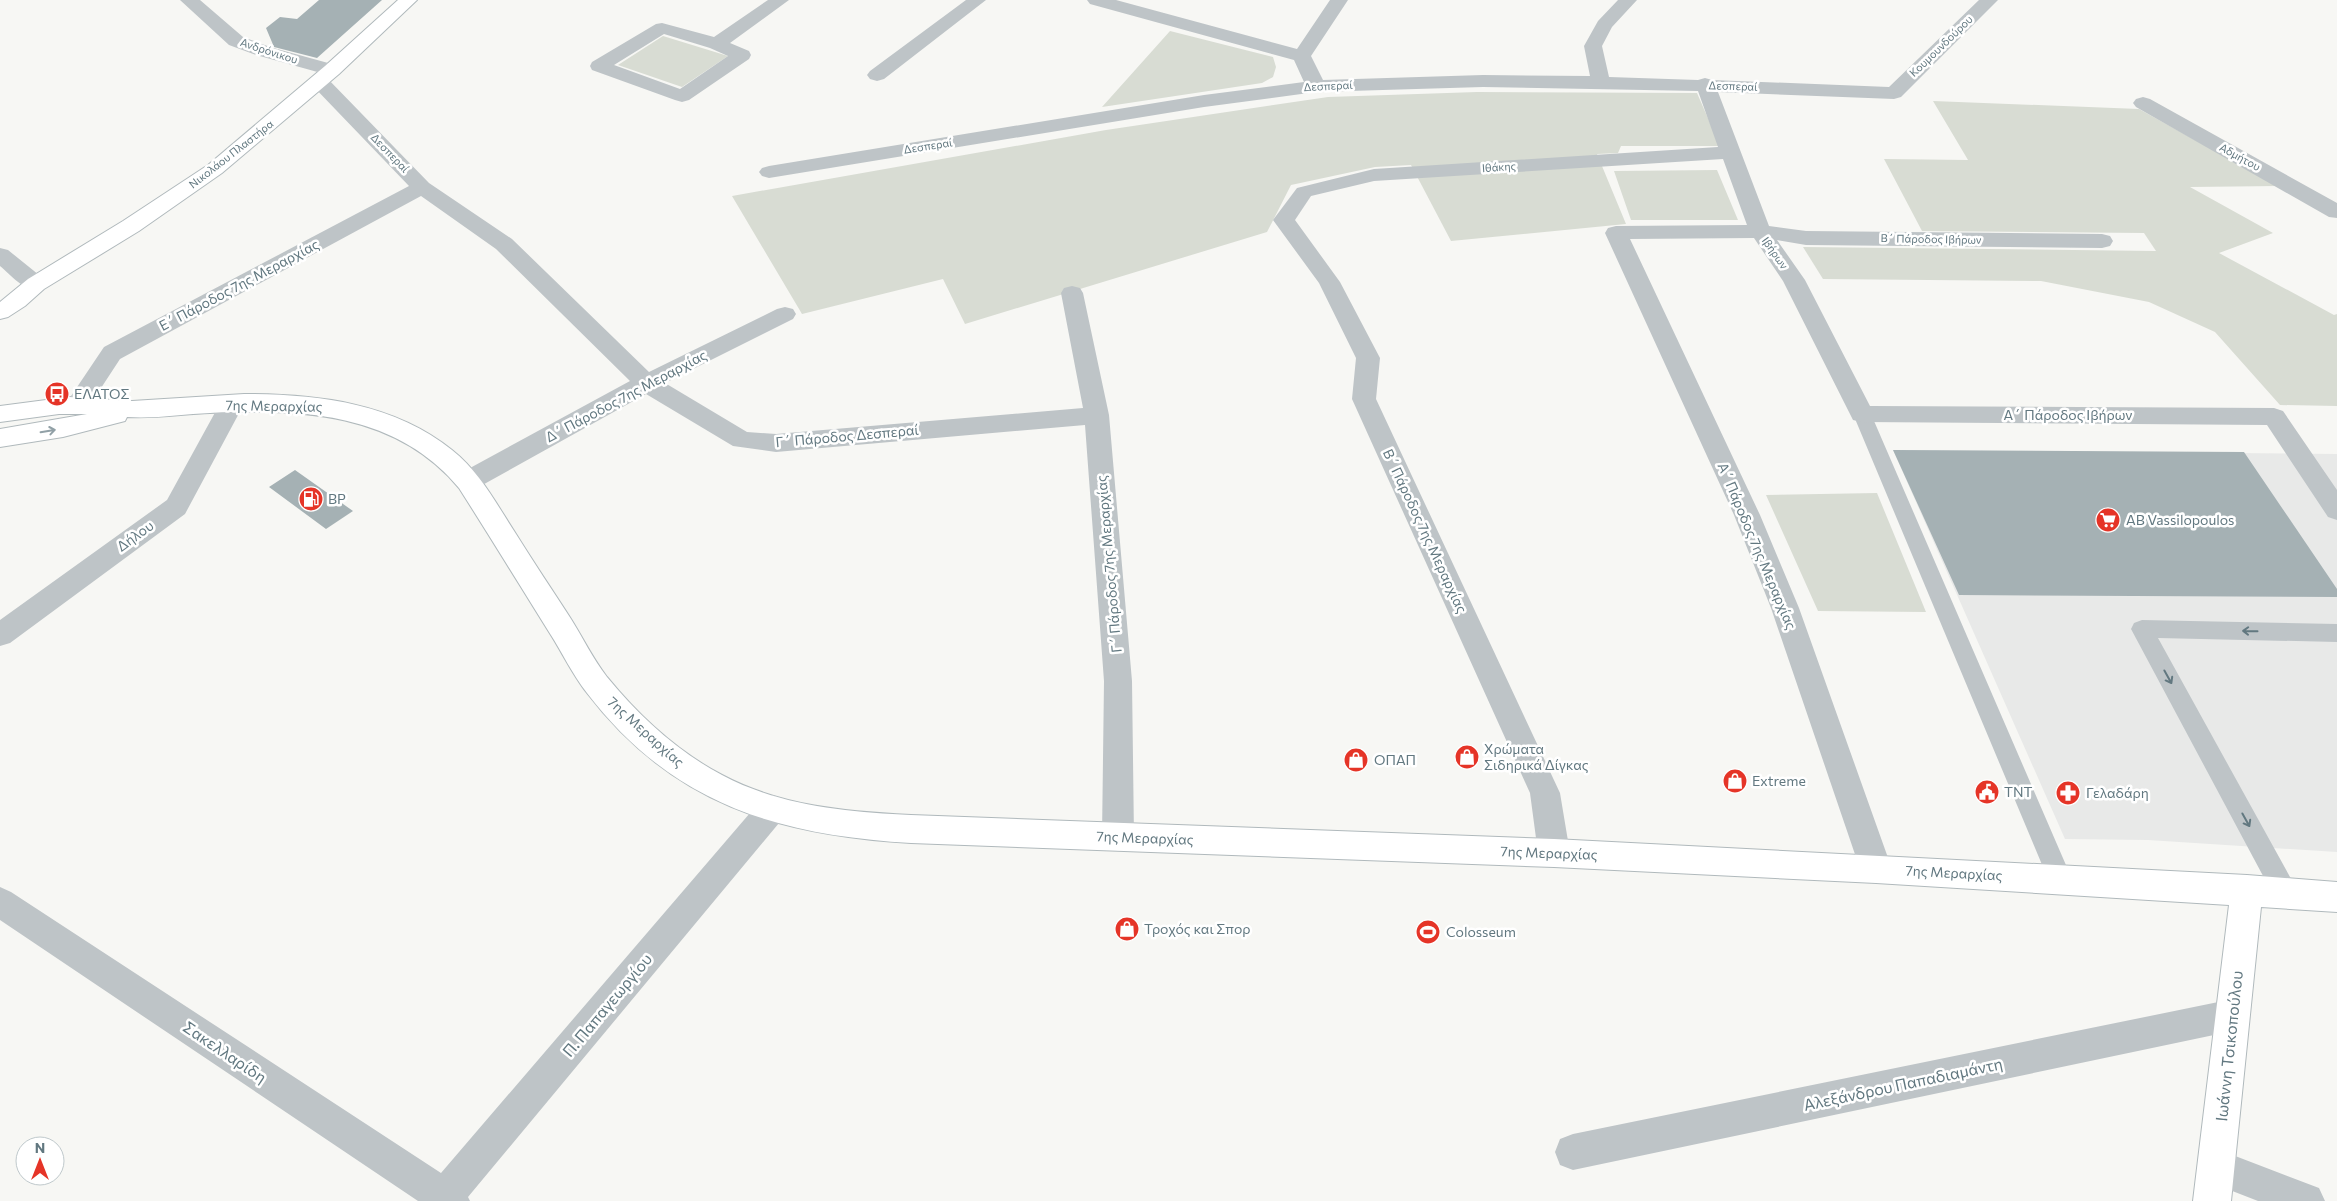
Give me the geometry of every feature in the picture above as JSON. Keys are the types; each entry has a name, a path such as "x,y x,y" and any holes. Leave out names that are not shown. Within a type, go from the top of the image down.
{"main road":[{"name":"Νικολάου Πλαστήρα","path":"0,312 17,301 36,284 176,197 245,145 326,76 408,0"},
{"name":"Νικολάου Πλαστήρα","path":"0,297 36,284"},
{"name":"7ης Μεραρχίας","path":"0,414 77,405 131,409 296,403 342,408 402,430 459,468 602,691 667,754 693,774 740,798 809,819 879,828 1554,853 2060,879 2337,897"},
{"name":"7ης Μεραρχίας","path":"0,438 103,419 131,409"},
{"name":"Ιωάννη Τσικοπούλου","path":"2215,1184 2246,890"}],"street":[{"name":"Ανδρόνικου","path":"189,0 236,41 326,76"},
{"path":"717,44 780,0"},
{"path":"876,75 977,0"},
{"path":"1096,0 1302,56 1316,86"},
{"path":"1302,56 1339,0"},
{"path":"1601,82 1593,46 1604,25 1628,0"},
{"name":"Κουμουνδούρου","path":"1894,93 1989,0"},
{"path":"662,28 717,44 742,55 682,96 599,66 662,28"},
{"name":"Δεσπεραί","path":"326,76 337,97 422,187 468,217"},
{"name":"Δεσπεραί","path":"769,172 1194,102 1316,86 1483,81 1601,82 1705,84 1894,93"},
{"name":"Ιβήρων","path":"1705,84 1760,231 1794,280 1862,414"},
{"name":"Αδμήτου","path":"2143,103 2337,212"},
{"name":"Ιθάκης","path":"1284,220 1304,192 1374,175 1730,152"},
{"name":"Ε΄ Πάροδος 7ης Μεραρχίας","path":"77,405 112,353 422,187"},
{"name":"Γ΄ Πάροδος Δεσπεραί","path":"468,217 504,244 646,383 742,440 776,443 1097,415"},
{"name":"Β΄ Πάροδος 7ης Μεραρχίας","path":"1284,220 1329,282 1368,358 1364,400 1545,794 1554,853"},
{"name":"Β΄ Πάροδος Ιβήρων","path":"1616,233 1760,231 1806,238 2102,241"},
{"name":"Α΄ Πάροδος 7ης Μεραρχίας","path":"1616,233 1750,523 1784,608 1876,869"},
{"path":"0,255 36,284"},
{"name":"Γ΄ Πάροδος 7ης Μεραρχίας","path":"1072,293 1097,415 1118,681 1118,837"},
{"name":"Δ΄ Πάροδος 7ης Μεραρχίας","path":"468,481 646,383 785,314"},
{"name":"Δήλου","path":"0,635 176,507 232,404"},
{"name":"Α΄ Πάροδος Ιβήρων","path":"1862,414 2274,417 2337,510"},
{"name":"Π. Παπαγεωργίου","path":"446,1200 773,808"},
{"name":"Σακελλαρίδη","path":"0,902 446,1200"},
{"name":"Αλεξάνδρου Παπαδιαμάντη","path":"1573,1152 2233,1015"},
{"path":"2215,1184 2306,1201"}],"lane":[{"path":"1862,414 2060,879"},
{"path":"2286,894 2142,629 2337,633"}],"shaded area":[{"path":"1170,31 1273,57 1276,67 1273,77 1262,83 1102,107"},
{"path":"663,36 728,56 682,87 618,65"},
{"path":"1477,92 1697,93 1720,146 1621,146 1618,153 1597,154 1626,224 1451,241 1411,165 1375,167 1291,185 1267,232 965,324 943,279 802,314 732,196 1106,130 1328,97"},
{"path":"1933,101 2139,109 2278,186 2190,187 2273,233 2219,253 2334,315 2337,314 2337,406 2280,405 2215,332 2149,302 2041,281 1823,279 1803,247 2156,251 2144,233 1922,231 1884,159 1968,160"},
{"path":"1717,170 1738,220 1631,220 1614,171"},
{"path":"1893,450 2337,454 2337,852 2148,840 2065,839"},
{"path":"1877,493 1926,612 1818,611 1766,495"}],"building":[{"path":"319,0 382,0 317,58 274,47 266,28 280,17 297,19"},
{"name":"AB Vassilopoulos","path":"1893,450 2244,452 2337,589 2337,597 1959,595"},
{"name":"BP","path":"295,470 353,511 326,529 269,487"}],"place":[{"name":"ΕΛΑΤΟΣ","path":"57,394"},
{"name":"BP","path":"311,499"},
{"name":"AB Vassilopoulos","path":"2108,520"},
{"name":"Χρώματα Σιδηρικά Δίγκας","path":"1467,757"},
{"name":"ΟΠΑΠ","path":"1356,760"},
{"name":"Extreme","path":"1735,781"},
{"name":"ΤΝΤ","path":"1987,792"},
{"name":"Γελαδάρη","path":"2068,793"},
{"name":"Τροχός και Σπορ","path":"1127,929"},
{"name":"Colosseum","path":"1428,932"}]}
